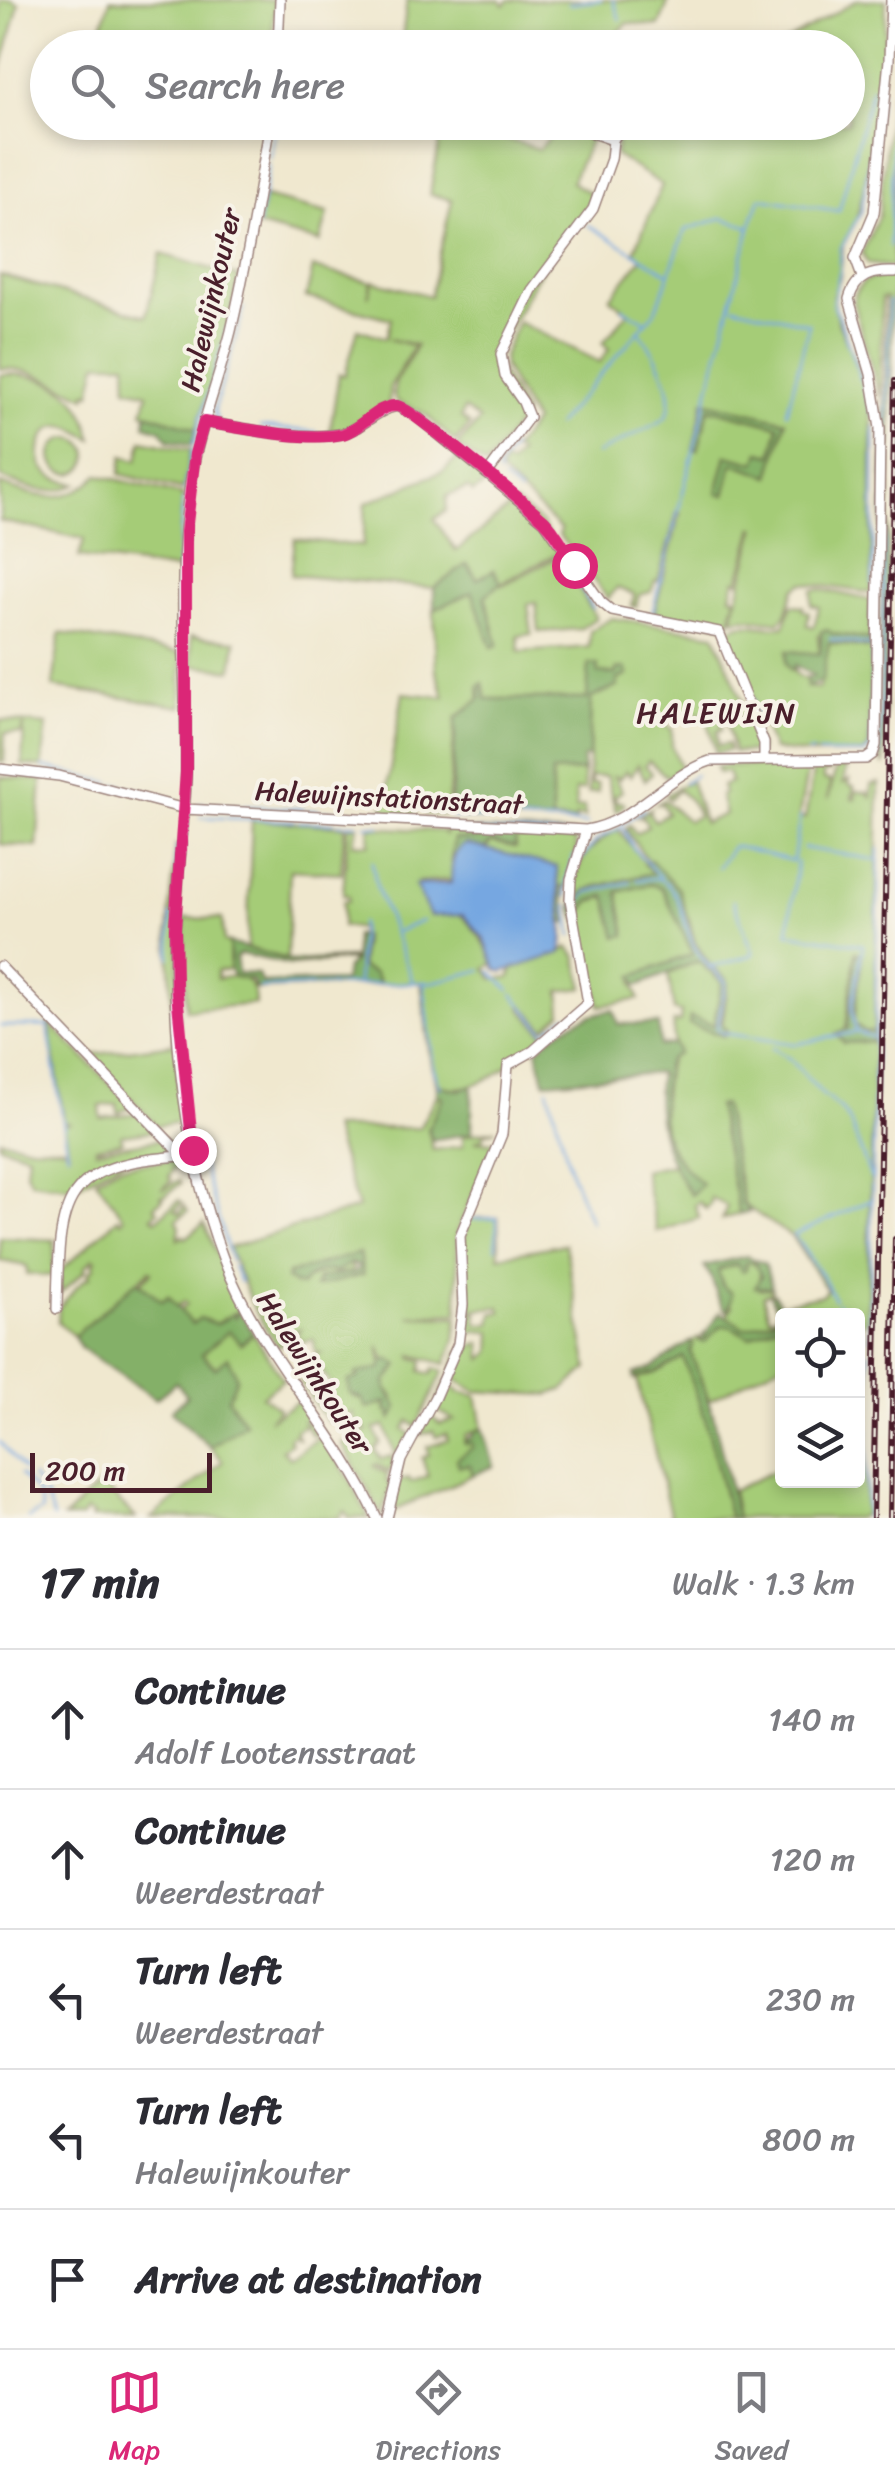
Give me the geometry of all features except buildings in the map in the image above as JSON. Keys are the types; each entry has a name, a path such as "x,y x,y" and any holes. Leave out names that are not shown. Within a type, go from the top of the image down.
{"street":[{"path":"279,30 280,0"},
{"name":"Halewijnstationstraat","path":"0,769 59,776 185,809 586,830 614,821 702,763 720,759 870,757 875,750 881,441 872,374 849,305 852,288 866,275 855,258 874,212 891,0"},
{"name":"Halewijnkouter","path":"267,140 240,290 192,472 186,532 185,809 175,964 189,1156 239,1295 275,1357 350,1467 377,1518"},
{"path":"487,474 529,417 505,376 501,354 532,290 592,209 611,160 613,140"},
{"path":"866,275 892,272"},
{"path":"204,422 336,435 397,406 416,416 545,522 601,602 612,611 719,632 764,743 764,758"},
{"path":"387,1518 401,1460 458,1344 463,1305 460,1236 502,1134 508,1065 533,1051 588,1003 570,899 571,879 586,830"},
{"path":"0,966 189,1156"},
{"path":"57,1309 59,1234 63,1214 73,1196 92,1178 116,1165 189,1156"}],"green space":[{"path":"0,0 19,4 0,75"},
{"path":"110,0 275,0 273,30 113,30 102,26"},
{"path":"407,0 501,0 504,5 509,0 669,0 659,26 628,23 621,30 403,30"},
{"path":"857,0 886,0 884,57 865,184 856,221 843,245 840,277 833,296 838,322 860,371 872,418 872,593 803,583 794,589 786,615 779,622 732,620 754,527 739,581 735,580 731,595 736,597 729,625 654,614 680,513 677,512 658,581 651,592 639,595 636,607 632,606 634,594 617,588 608,599 559,535 561,530 500,472 504,462 510,465 519,453 513,450 534,422 504,367 503,357 518,322 600,362 609,349 603,343 628,312 610,298 642,258 634,252 662,185 615,155 617,140 865,140 865,30 806,30","holes":["709,408 785,421 770,476 733,463 725,495 727,455 757,463 772,455 779,426"]},
{"path":"891,94 895,94 893,267 868,264 862,253 879,215"},
{"path":"440,140 509,140 539,149 547,140 590,140 571,182 595,196 537,276 495,361 524,415 486,466 457,446 480,420 464,409 461,418 470,425 455,442 424,413 396,401 394,387 416,345 389,339 414,346 390,387 389,403 347,430 330,431 339,374 345,375 358,329 386,338 391,319 306,297 313,268 371,282 368,297 373,281 430,296 452,200 430,194"},
{"path":"264,197 328,213 320,242 258,226"},
{"path":"161,254 239,277 197,429 143,412 148,393 127,388 126,363 98,363 91,393 86,392 86,397 34,374 0,369 0,275 146,316"},
{"path":"893,276 884,766 879,755 886,298 882,298 880,398 853,302 867,280"},
{"path":"0,375 20,375 52,383 79,405 93,439 70,427 55,427 44,436 40,451 42,465 49,474 77,484 47,491 0,477"},
{"path":"704,401 786,421 770,476 733,463 725,495 717,493 727,455 756,463 760,452 772,455 779,426 709,408 698,450 693,449"},
{"path":"147,413 197,429 192,445 169,440 161,430 145,425"},
{"path":"70,438 83,443 88,456 83,469 70,474 57,469 52,456 57,443"},
{"path":"142,440 191,450 183,490 120,474 123,456 138,460"},
{"path":"459,457 491,481 473,493 468,488 447,496 446,511 434,519 456,551 515,503 541,522 559,553 502,585 560,556 596,618 580,629 539,632 536,603 528,604 532,634 518,636 519,652 589,647 590,631 612,618 715,634 748,715 720,715 718,746 728,744 730,750 716,753 706,714 668,716 667,727 672,728 672,746 681,768 667,777 649,761 645,765 652,773 645,780 638,765 630,776 626,771 619,779 613,775 622,791 614,797 625,805 616,811 606,776 590,777 598,792 588,793 591,698 618,686 616,674 597,673 589,665 588,699 485,699 479,685 480,699 456,718 447,815 425,814 426,801 410,795 409,805 416,806 416,814 383,812 403,693 445,697 436,672 434,610 473,591 492,647 498,644 485,596 500,583 477,579 467,564 434,588 291,575 295,539 363,546 366,503 444,471"},
{"path":"98,475 183,495 178,570 79,557 84,539 0,521 0,484 26,493 63,495 87,485"},
{"path":"467,564 477,579 494,570 501,583 485,596 498,645 492,647 472,592 434,610 434,588"},
{"path":"812,590 871,600 870,639 818,636 820,654 788,651 790,669 802,678 807,677 807,687 819,688 829,643 871,648 869,748 863,753 773,750 729,636 738,625 784,626 792,605 803,606 809,612 807,625 814,627 819,607 811,605"},
{"path":"821,631 870,639 871,648 829,643 822,681 807,687 807,677 814,676 795,665 795,669 790,669 787,651 820,654"},
{"path":"60,633 181,653 182,707 53,687"},
{"path":"191,636 236,641 232,670 192,665"},
{"path":"589,664 598,665 598,673 615,674 617,669 625,668 628,675 617,680 618,686 591,698 589,757 583,758 583,771 552,772 552,822 461,818 451,806 456,718 480,699 479,685 483,683 486,699 587,699"},
{"path":"0,720 47,725 42,767 22,765 24,725 21,734 5,733 4,762 0,762"},
{"path":"750,720 758,752 734,752 727,722"},
{"path":"716,767 808,767 799,817 805,819 814,767 829,767 829,772 823,772 823,780 830,781 828,800 836,768 846,768 843,783 849,780 848,785 854,787 852,799 856,791 871,797 871,785 879,783 874,1031 865,1032 854,1023 856,952 844,1043 874,1041 865,1322 865,1308 781,1308 780,1304 822,1295 827,1290 792,1237 744,1205 723,1106 739,1214 722,1219 727,1206 711,1198 706,1209 699,1202 695,1205 699,1218 657,1232 643,1170 673,1164 685,1187 702,1184 680,1162 664,1130 665,1075 677,1049 673,1022 680,1022 681,1012 674,1011 668,974 698,961 722,982 714,1025 689,1023 722,1027 728,982 695,943 689,919 625,829 630,825 636,834 648,826 643,817 638,817 651,808 649,813 655,821 667,813 662,804 657,804 664,800 688,821 698,816 678,790 669,799 666,795 690,780 704,823 725,814 720,795 724,794 722,786 731,782 728,772 718,773"},
{"path":"583,771 584,790 575,791 576,809 584,807 585,818 552,820 552,772"},
{"path":"0,777 42,780 37,847 0,844"},
{"path":"252,820 345,826 341,873 290,870 287,959 247,948"},
{"path":"348,826 358,826 353,843 369,844 370,827 443,831 445,836 446,828 480,830 480,838 454,839 452,884 447,880 419,882 453,908 481,938 494,963 486,968 493,979 511,977 512,969 561,953 568,947 576,955 584,988 560,991 562,1013 545,1028 523,1005 521,1008 545,1035 496,1075 467,1087 437,1085 421,982 379,984 378,979 360,967 361,929 342,926 343,901 348,901 349,896 343,895"},
{"path":"618,829 653,873 595,887 573,907 582,860"},
{"path":"480,830 574,834 569,839 516,837 515,848 492,842 484,849 466,844 451,860 454,839 480,838"},
{"path":"515,837 574,838 577,849 567,888 562,887 567,922 562,923 556,867 484,849 492,842 516,847"},
{"path":"176,845 181,1122 157,1126 90,1055 174,1044 168,932"},
{"path":"651,860 679,890 695,943 710,965 727,979 721,1023 728,1033 724,1036 689,1024 690,1017 714,1025 722,982 698,961 637,986 633,976 693,954 662,888 650,884 618,892 626,935 617,937 606,896 589,902 577,918 573,907 585,891 652,873 644,864"},
{"path":"651,884 667,893 693,954 633,982 639,999 600,1006 579,917 589,902 607,896 617,936 626,935 618,892"},
{"path":"184,918 222,919 224,942 229,943 230,970 217,971 217,979 244,978 252,986 255,1004 186,1010"},
{"path":"355,935 363,936 360,967 375,974 379,984 255,989 253,980 234,977 230,970 229,943 292,961 351,958 354,961","holes":["241,954 291,965 350,960 351,963 344,981 261,983 258,974 238,973 236,957"]},
{"path":"856,952 862,954 854,1023 865,1032 874,1031 874,1041 844,1043 836,1034 847,1029"},
{"path":"613,1010 618,1024 658,1024 660,1046 674,1044 678,1053 666,1067 662,1118 676,1157 702,1184 691,1195 667,1152 659,1122 659,1073 545,1082 537,1050 572,1024"},
{"path":"49,1022 132,1106 118,1113 117,1104 100,1106 101,1118 137,1113 154,1131 121,1135 122,1142 96,1150 164,1139 175,1152 122,1161 73,1187 31,1181 26,1172 28,1154 0,1145 0,1139 30,1146 65,1147 69,1155 64,1124 69,1123 64,1121"},
{"path":"437,1085 459,1090 472,1085 472,1133 432,1140 428,1129 443,1097 437,1095"},
{"path":"437,1095 444,1097 428,1128 433,1150 463,1146 463,1135 496,1130 475,1141 496,1142 457,1231 458,1313 409,1316 458,1317 446,1364 412,1355 423,1361 421,1371 444,1371 416,1427 409,1421 404,1429 411,1434 396,1456 385,1426 374,1429 381,1443 375,1450 381,1459 391,1456 394,1463 389,1472 374,1466 388,1475 386,1481 391,1484 382,1515 342,1443 366,1432 365,1428 357,1430 353,1413 328,1422 310,1396 331,1384 322,1371 307,1381 311,1387 317,1387 308,1393 300,1381 315,1371 309,1359 321,1353 315,1352 314,1339 301,1342 297,1334 300,1329 286,1333 281,1326 275,1331 283,1344 277,1346 254,1309 228,1248 358,1208 332,1128 419,1128","holes":["359,1254 363,1275 316,1286 319,1278 352,1272 353,1266 344,1265 336,1272 325,1270 295,1285 288,1274","379,1345 385,1360 397,1369 386,1381 387,1390 394,1397 391,1418 384,1403 367,1408 362,1399 355,1397 357,1374 383,1368"]},
{"path":"723,1105 743,1205 751,1211 739,1214 717,1106"},
{"path":"180,1159 162,1190 179,1180 181,1183 161,1196 163,1199 154,1206 158,1211 152,1217 156,1220 179,1200 182,1203 175,1210 180,1213 184,1206 188,1211 177,1220 178,1239 183,1235 186,1238 204,1223 240,1310 215,1324 192,1324 180,1310 187,1304 185,1301 177,1307 169,1296 162,1302 140,1283 150,1270 74,1336 58,1323 59,1307 90,1277 96,1260 60,1293 60,1271 118,1218 124,1218 96,1179 120,1166"},
{"path":"468,1218 498,1218 499,1256 565,1244 588,1369 563,1390 548,1395 475,1391 450,1376 459,1351 481,1343 482,1359 491,1352 492,1332 471,1331 465,1344 469,1313 477,1312 477,1324 491,1324 493,1313 501,1312 500,1307 467,1310 463,1242"},
{"path":"0,1237 55,1240 53,1276 27,1274 27,1266 0,1261"},
{"path":"359,1253 363,1275 315,1287 319,1278 357,1272 358,1266 351,1263 336,1272 316,1273 301,1286 286,1279 288,1274"},
{"path":"747,1256 765,1264 772,1288 755,1287 761,1276 754,1262 745,1263 746,1270 742,1272 737,1264 718,1270 722,1285 732,1294 728,1312 704,1266"},
{"path":"750,1261 759,1269 760,1289 772,1288 772,1296 763,1296 769,1317 775,1316 774,1320 744,1328 727,1315 732,1307 717,1270"},
{"path":"137,1281 162,1301 168,1296 192,1324 200,1318 216,1324 233,1314 235,1317 240,1310 253,1333 241,1344 229,1331 202,1354 215,1368 228,1357 237,1377 228,1399 245,1423 210,1447 171,1411 187,1396 176,1382 156,1399 81,1348 74,1336"},
{"path":"774,1294 782,1308 776,1308 770,1296"},
{"path":"720,1312 744,1328 774,1320 775,1325 750,1337 725,1325 704,1343 700,1341"},
{"path":"727,1323 741,1333 775,1324 775,1367 709,1400 690,1342 699,1338 700,1341"},
{"path":"229,1331 241,1344 253,1333 283,1380 262,1396 279,1409 269,1420 298,1401 308,1417 303,1421 305,1424 311,1420 319,1432 313,1436 305,1425 295,1431 298,1438 293,1435 289,1438 291,1443 282,1449 290,1458 321,1436 351,1481 369,1518 349,1518 345,1511 339,1518 151,1518 223,1461 210,1447 245,1423 227,1399 227,1358 216,1368 202,1354"},
{"path":"690,1342 713,1414 737,1518 730,1518 705,1418 683,1357 657,1372 634,1379 634,1374 650,1369"},
{"path":"683,1357 705,1418 730,1518 671,1518 637,1379"},
{"path":"382,1361 399,1365 386,1381 398,1408 391,1419 389,1410 386,1411 387,1402 367,1408 362,1399 350,1394 348,1381 358,1378 356,1374 382,1368"},
{"path":"447,1380 459,1392 477,1396 483,1428 466,1435 466,1444 472,1442 473,1446 473,1475 391,1512 396,1482 428,1476 422,1458 429,1455 427,1447 448,1440 446,1434 436,1437 433,1431 419,1435 430,1415 440,1424 454,1420 433,1408"},
{"path":"866,1422 865,1514 857,1518 737,1518 732,1491 775,1470 775,1488 865,1488"},
{"path":"483,1428 494,1466 473,1475 470,1465 459,1466 457,1459 473,1447 464,1441"},
{"path":"101,1483 136,1518 91,1518 93,1515 86,1511 81,1518 64,1518"}],"water":[{"path":"466,844 557,867 564,934 561,953 502,972 496,969 484,939 463,915 430,916 415,885 451,883 454,856"}],"waterway":[{"path":"569,4 601,0"},
{"path":"613,0 620,20"},
{"path":"865,114 872,88"},
{"path":"873,414 833,301 841,248 861,212 881,92"},
{"path":"890,246 894,96"},
{"path":"270,158 273,140"},
{"path":"556,426 656,311 685,230 722,218 750,227 760,198 839,211 858,140"},
{"path":"258,225 269,164"},
{"path":"588,225 668,273"},
{"path":"652,614 750,228"},
{"path":"880,755 889,301"},
{"path":"734,306 809,324 787,412"},
{"path":"217,420 214,411 244,308"},
{"path":"623,308 647,322"},
{"path":"224,341 227,328"},
{"path":"597,454 663,420 668,411 670,400 664,375 640,332"},
{"path":"193,445 222,345"},
{"path":"873,586 874,426"},
{"path":"260,427 317,432"},
{"path":"499,475 497,469 512,448"},
{"path":"184,490 192,450"},
{"path":"503,480 519,493"},
{"path":"178,569 183,500"},
{"path":"561,555 593,608"},
{"path":"818,753 864,754 871,748 873,602"},
{"path":"830,639 873,646"},
{"path":"752,700 758,715"},
{"path":"808,753 813,752"},
{"path":"43,767 111,783"},
{"path":"684,782 695,775"},
{"path":"116,784 167,798"},
{"path":"200,804 304,809"},
{"path":"622,824 644,809"},
{"path":"309,810 319,810"},
{"path":"324,811 353,812"},
{"path":"357,812 376,813"},
{"path":"201,817 294,821"},
{"path":"451,817 514,820"},
{"path":"718,867 733,846 793,861 800,817"},
{"path":"520,821 587,824"},
{"path":"299,822 335,823"},
{"path":"339,824 345,824"},
{"path":"348,824 358,824"},
{"path":"366,825 380,826"},
{"path":"600,838 622,827 634,849 660,877"},
{"path":"452,830 574,836"},
{"path":"582,858 597,840"},
{"path":"175,869 177,846"},
{"path":"804,848 877,860"},
{"path":"869,1339 879,849"},
{"path":"566,897 566,881 574,856"},
{"path":"372,862 377,888 413,982"},
{"path":"797,862 788,933 863,945 852,1009 856,1032"},
{"path":"637,880 657,878 672,889 694,946 726,982 717,1029 722,1033 796,1044 856,1032 873,1037"},
{"path":"575,906 588,892 631,882"},
{"path":"709,968 752,955 733,901"},
{"path":"567,905 572,936"},
{"path":"170,958 171,915"},
{"path":"396,932 422,921"},
{"path":"357,985 361,922"},
{"path":"582,943 585,956"},
{"path":"260,988 433,982 482,970"},
{"path":"490,971 510,990"},
{"path":"424,985 434,1070 440,1087"},
{"path":"513,994 545,1032"},
{"path":"549,1029 568,1015"},
{"path":"0,1026 48,1026 68,1154"},
{"path":"772,1048 790,1059 840,1108 850,1122 871,1178"},
{"path":"548,1089 572,1175 591,1223"},
{"path":"201,1160 231,1261"},
{"path":"834,1299 794,1235 872,1200"},
{"path":"471,1219 497,1218 496,1248"},
{"path":"233,1266 240,1282"},
{"path":"837,1303 841,1308"},
{"path":"866,1518 869,1352"},
{"path":"0,1442 24,1471"},
{"path":"20,1475 38,1494 42,1511 28,1518"},
{"path":"32,1477 45,1494 53,1518"}],"railway":[{"path":"873,1518 895,381"},
{"path":"890,1518 895,1239"}],"district":[{"name":"HALEWIJN","path":"717,713"}],"route":[{"path":"193,1150 176,984 175,928 185,809 186,532 195,454 204,422 336,435 397,406 416,416 545,522 574,565"}]}
